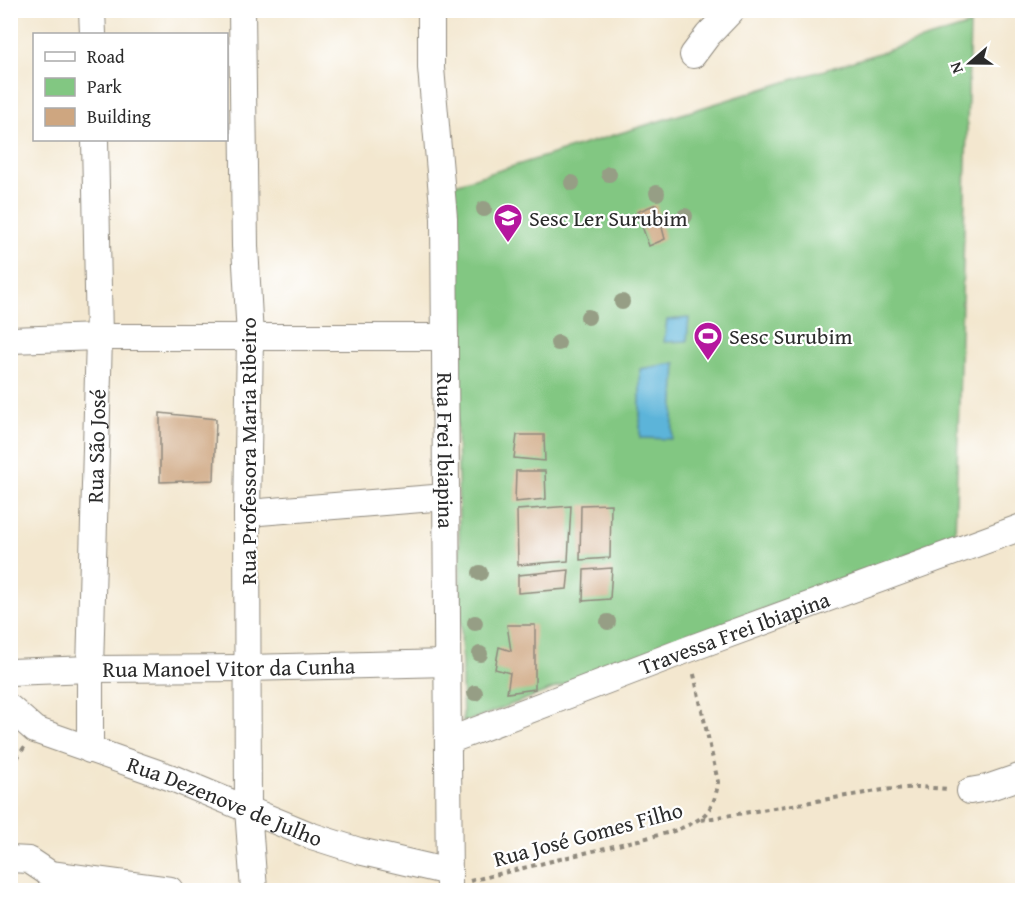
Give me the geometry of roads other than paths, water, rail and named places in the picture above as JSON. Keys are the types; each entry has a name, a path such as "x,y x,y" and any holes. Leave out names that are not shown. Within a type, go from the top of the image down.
{"street":[{"path":"92,10 93,33"},
{"name":"Rua Professora Maria Ribeiro","path":"242,10 245,246 250,337 248,809 254,891"},
{"name":"Rua Frei Ibiapina","path":"431,10 430,68 444,218 448,882"},
{"path":"693,55 732,10"},
{"name":"Rua São José","path":"90,750 99,337 95,141"},
{"path":"10,340 99,337 445,337"},
{"path":"248,513 446,497"},
{"name":"Travessa Frei Ibiapina","path":"448,741 689,649 1023,527"},
{"name":"Rua Manoel Vitor da Cunha","path":"10,672 447,663"},
{"name":"Rua Dezenove de Julho","path":"10,708 35,730 172,778 312,836 448,882"},
{"path":"970,791 1023,776"},
{"path":"10,859 29,861 52,882 170,891"}],"water":[{"path":"689,318 687,341 664,342 667,320"},
{"path":"676,363 672,439 640,438 640,369"}],"place":[{"name":"Sesc Ler Surubim","path":"508,244"},
{"name":"Sesc Surubim","path":"708,362"}]}
